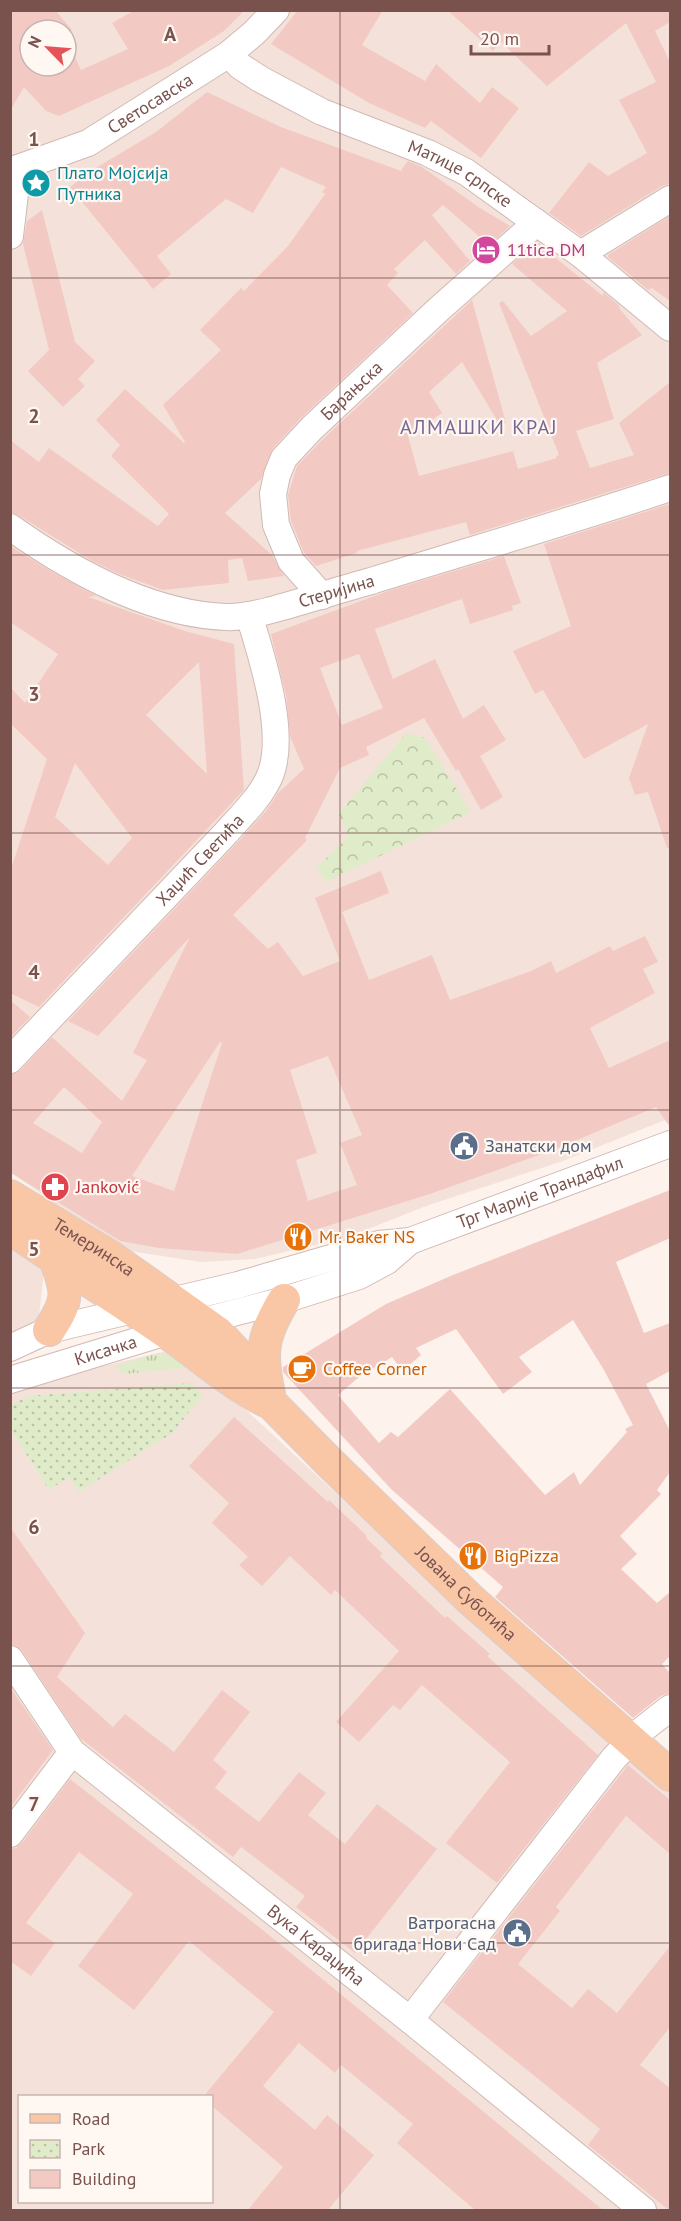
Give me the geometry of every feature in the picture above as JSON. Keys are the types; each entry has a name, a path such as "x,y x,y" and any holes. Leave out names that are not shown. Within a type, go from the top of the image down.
{"main road":[{"name":"Темеринска","path":"10,1196 111,1257 174,1300"},
{"name":"Темеринска","path":"10,1228 167,1332"},
{"path":"49,1330 65,1298 65,1284 55,1259"},
{"name":"Јована Суботића","path":"174,1300 231,1346 272,1403 329,1462 471,1600 670,1775"},
{"path":"272,1403 265,1374 264,1347 267,1330 284,1300"},
{"name":"Јована Суботића","path":"167,1332 234,1384 272,1403"}],"street":[{"name":"Светосавска","path":"14,165 88,142 230,54 276,10"},
{"name":"Матице српске","path":"230,54 240,66 260,80 322,112 428,153 466,172 583,256 670,328"},
{"path":"10,236 14,165"},
{"path":"583,256 587,250 670,199"},
{"name":"Барањска","path":"322,596 291,561 276,525 273,494 284,458 312,428 439,309 536,222"},
{"name":"Стеријина","path":"10,527 42,549 101,581 159,604 212,616 238,617 322,596 670,488"},
{"name":"Хаџић Светића","path":"10,1060 225,834 269,780 275,754 275,712 249,615"},
{"name":"Трг Марије Трандафил","path":"174,1300 238,1285 379,1244 410,1241 670,1144"},
{"name":"Трг Марије Трандафил","path":"202,1321 284,1300 359,1276 387,1261 410,1241"},
{"name":"Кисачка","path":"10,1348 49,1330 174,1300"},
{"name":"Кисачка","path":"10,1380 202,1321"},
{"name":"Вука Караџића","path":"10,1659 72,1752 410,2020 644,2211"},
{"path":"410,2020 614,1758 630,1740 670,1708"},
{"path":"10,1834 72,1752"}],"shaded area":[{"path":"11,11 670,11 670,1118 563,1161 429,1205 345,1238 255,1259 201,1262 123,1250 11,1173"},
{"path":"10,1245 44,1271 38,1326 10,1340"},
{"path":"175,1349 245,1409 450,1599 670,1792 670,2210 11,2210 11,1388"}],"green space":[{"path":"406,733 425,738 471,812 326,882 316,868 348,837 339,813"},
{"path":"159,1353 184,1357 198,1366 124,1374 114,1366"},
{"path":"191,1383 203,1395 172,1433 79,1492 69,1477 49,1490 11,1430 11,1405 29,1396"}],"building":[{"path":"10,10 55,10 62,18 18,18 18,78 78,78 78,63 81,70 128,49 112,23 135,10 245,10 224,31 169,66 59,116 46,111 24,87 10,111"},
{"path":"298,10 383,10 362,45 425,81 436,64 480,103 492,87 519,108 481,158 431,121 425,128 369,103 271,44"},
{"path":"447,10 670,10 670,22 655,31 670,62 670,184 662,186 581,236 549,213 589,162 608,176 647,153 619,100 656,82 626,23 547,86 501,42 493,51"},
{"path":"207,92 281,127 404,172 401,170 408,161 422,167 510,226 489,245 443,205 432,215 470,261 456,274 425,240 394,269 398,273 387,285 413,313 301,418 273,448 261,479 225,513 272,555 284,576 248,581 242,558 228,560 229,583 163,590 119,574 92,561 10,512 10,440 39,462 49,448 158,526 169,514 111,456 120,445 96,420 125,389 185,442 163,405 221,350 200,330 241,288 244,291 288,246 325,194 322,192 326,187 281,167 253,213 226,199 157,256 171,274 153,289 70,187 89,172 156,132"},
{"path":"42,210 75,342 95,361 78,379 85,386 63,407 28,371 49,350 23,244 27,221"},
{"path":"670,216 670,301 652,288 648,290 608,255"},
{"path":"537,242 603,296 603,292 620,306 619,308 642,335 597,363 614,419 576,431 590,468 634,455 619,423 670,382 670,473 470,535 466,522 357,551 357,553 316,566 304,553 291,521 288,495 297,466 472,300 506,423 500,425 462,362 429,392 442,413 408,436 419,476 513,451 518,469 557,458 556,456 559,455 499,303 503,301 531,336 567,311 512,264"},
{"path":"670,504 670,848 667,848 648,792 635,795 629,778 648,724 584,759 543,690 535,694 513,651 571,626 544,544"},
{"path":"10,546 96,596 88,597 185,631 234,644 244,790 39,1007 10,993 10,872 47,759 10,723 10,687 25,703 58,654 10,622","holes":["199,662 202,703 207,774 146,715","75,763 132,838 108,865 55,817"]},
{"path":"504,556 521,603 512,606 513,610 470,624 462,599 375,629 393,679 435,659 463,719 484,705 506,740 480,756 503,797 481,810 458,769 456,771 424,718 366,747 369,755 340,768 305,838 307,840 233,915 268,949 278,942 303,976 340,961 315,898 381,871 389,893 342,912 369,980 432,955 450,1000 531,971 551,961 556,973 610,946 613,951 645,936 658,962 643,969 655,993 590,1028 609,1068 670,1040 670,1127 656,1107 553,1150 430,1194 237,1254 159,1248 120,1241 10,1172 10,1075 21,1070 52,1037 122,1101 147,1060 133,1053 190,937 98,1036 68,1021 236,844 266,811 278,793 304,769 290,736 286,695 271,634 391,590","holes":["359,654 383,708 342,725 320,668","220,1042 222,1043 174,1191 132,1176","328,1056 362,1135 340,1143 357,1185 308,1201 296,1160 317,1153 290,1070","64,1087 102,1122 82,1153 33,1123"]},
{"path":"10,1000 30,1017 10,1038"},
{"path":"670,1190 670,1238 616,1262 644,1333 670,1323 670,1371 646,1384 670,1431 670,1472 657,1490 661,1494 620,1536 637,1554 621,1569 657,1603 670,1592 670,1656 662,1664 670,1673 670,1693 661,1696 633,1718 495,1597 503,1587 391,1489 283,1372 283,1367 386,1304 453,1275","holes":["573,1320 604,1370 633,1425 625,1429 627,1432 580,1485 574,1472 545,1495 450,1389 398,1437 391,1432 379,1443 338,1395 359,1377 392,1357 402,1371 421,1355 416,1348 456,1329 503,1394 532,1372 519,1357"]},
{"path":"234,1417 328,1502 329,1500 367,1536 366,1538 382,1553 380,1556 389,1565 445,1618 447,1616 490,1654 487,1656 598,1755 497,1883 446,1843 510,1762 422,1685 400,1710 393,1705 359,1742 336,1722 399,1651 335,1590 331,1595 290,1556 262,1586 239,1565 248,1557 212,1523 229,1503 189,1466"},
{"path":"10,1527 85,1633 57,1677 113,1727 125,1714 174,1752 222,1690 250,1712 213,1760 227,1772 215,1788 259,1822 299,1772 326,1793 308,1815 345,1844 377,1804 437,1849 355,1953 296,1907 305,1896 241,1847 233,1857 80,1738 22,1651 10,1644"},
{"path":"10,1687 53,1750 10,1808"},
{"name":"Ватрогасна бригада Нови Сад","path":"628,1765 670,1800 670,1854 626,1816 556,1907 560,1911 518,1964 572,2008 588,1989 617,2013 670,1946 670,2027 640,2065 670,2088 670,2211 588,2145 600,2129 443,2002"},
{"path":"70,1779 264,1931 604,2211 476,2211 397,2143 413,2124 341,2065 335,2073 299,2043 263,2086 315,2130 327,2115 374,2155 327,2211 247,2211 283,2167 213,2107 213,2095 205,2095 274,2012 189,1941 134,2010 78,1966 133,1894 79,1852 26,1923 55,1943 31,1976 10,1961 10,1849 22,1843"}],"place":[{"name":"Плато Мојсија Путника","path":"36,183"},
{"name":"11tica DM","path":"486,250"},
{"name":"Занатски дом","path":"464,1146"},
{"name":"Janković","path":"55,1187"},
{"name":"Mr. Baker NS","path":"298,1237"},
{"name":"Coffee Corner","path":"302,1369"},
{"name":"BigPizza","path":"473,1556"},
{"name":"Ватрогасна бригада Нови Сад","path":"517,1933"}],"district":[{"name":"АЛМАШКИ КРАЈ","path":"479,427"}]}
